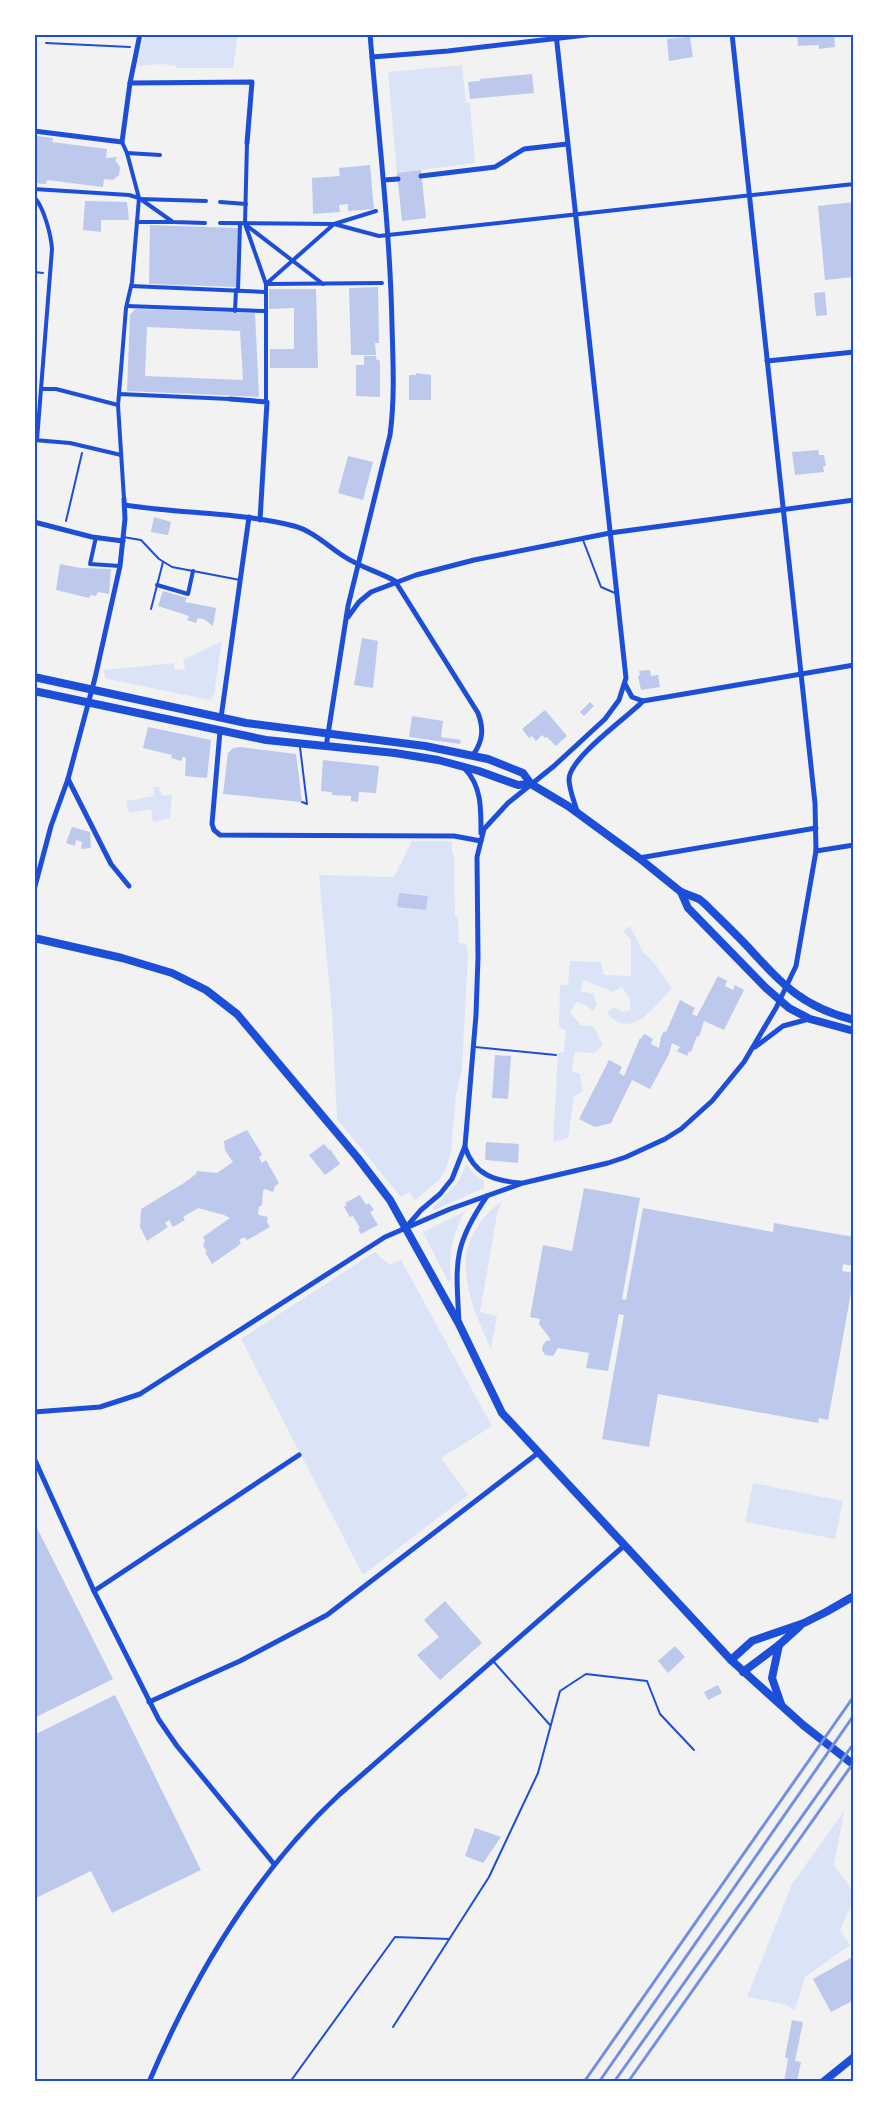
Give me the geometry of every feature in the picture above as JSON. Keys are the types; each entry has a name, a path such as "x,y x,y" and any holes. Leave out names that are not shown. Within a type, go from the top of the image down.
{"main road":[{"path":"34,677 221,718 473,755 523,773 531,784 578,813 681,892 704,903 787,988 805,1001 825,1011 854,1020"},
{"path":"34,691 220,731 300,744 417,756 462,766 518,785 531,784"},
{"path":"681,892 687,908 780,1000 810,1019 854,1031"},
{"path":"34,938 158,968 192,982 225,1002 270,1051 390,1200 459,1324 501,1413 730,1660 803,1725 854,1766"},
{"path":"730,1660 753,1641 804,1623 854,1596"},
{"path":"742,1672 804,1623"},
{"path":"779,1645 772,1678 781,1706"},
{"path":"824,2082 854,2057"}],"street":[{"path":"34,890 92,690 120,566 124,502 118,405 139,198 122,142 130,83 140,34"},
{"path":"326,747 347,618 390,435 393,410 388,236 370,34"},
{"path":"372,57 448,51 556,36 595,34"},
{"path":"38,1411 100,1407 140,1394 385,1238 487,1195 523,1183 608,1164 666,1139 691,1121 735,1074 787,988 796,966 816,851 814,779 732,34"},
{"path":"406,1228 453,1179 465,1146 474,1047 478,957 477,857 484,828 508,803 554,766 606,719 619,700 625,682 625,664 556,36"},
{"path":"130,83 252,82 247,143 246,204 242,224 235,311"},
{"path":"34,130 122,142"},
{"path":"421,176 487,168 495,166 524,149 567,144"},
{"path":"127,153 160,155"},
{"path":"384,180 398,178"},
{"path":"220,224 334,224 379,237 854,184"},
{"path":"34,189 129,195 139,198 192,198 206,201"},
{"path":"34,197 39,201 52,249 36,440 70,443 121,455"},
{"path":"139,198 173,222"},
{"path":"220,202 246,204"},
{"path":"266,284 334,224 376,211"},
{"path":"137,222 206,223"},
{"path":"242,224 323,284"},
{"path":"242,224 266,284 264,311 267,402 260,520"},
{"path":"266,284 382,283"},
{"path":"131,286 265,292"},
{"path":"127,306 264,311"},
{"path":"767,361 854,352"},
{"path":"42,389 56,389 118,405"},
{"path":"119,394 267,402"},
{"path":"347,618 364,596 370,592 386,587 395,581 474,560 610,533 854,500"},
{"path":"124,502 158,510 249,517 306,530 348,559 377,570 395,581 478,713 483,727 478,748 473,755"},
{"path":"221,718 249,517"},
{"path":"34,522 94,537 123,539"},
{"path":"94,537 90,564 120,566"},
{"path":"157,585 188,594 193,572"},
{"path":"625,682 632,697 643,701 854,665"},
{"path":"578,813 569,779 572,768 583,755 643,701"},
{"path":"220,731 212,824 214,830 220,835 454,836 480,841"},
{"path":"462,766 473,779 478,790 480,841"},
{"path":"68,779 111,864 129,886"},
{"path":"639,858 816,828"},
{"path":"816,851 854,845"},
{"path":"751,1050 783,1026 810,1019"},
{"path":"465,1146 473,1164 484,1175 523,1183"},
{"path":"459,1324 456,1273 459,1248 467,1226 487,1195"},
{"path":"149,1702 240,1661 327,1615 538,1453"},
{"path":"94,1591 299,1455"},
{"path":"34,1458 94,1591 149,1702 177,1746 274,1864"},
{"path":"148,2082 198,1979 274,1864 295,1838 340,1794 625,1545"}],"lane":[{"path":"123,539 141,540 163,562 172,567 240,580"},
{"path":"583,540 601,587 617,594"},
{"path":"151,609 163,562"},
{"path":"300,744 307,804 302,802"},
{"path":"474,1047 556,1055"},
{"path":"493,1661 550,1725"},
{"path":"393,2027 489,1877 538,1773 560,1691 586,1674 647,1681 660,1714 694,1750"},
{"path":"290,2082 395,1937 449,1939"}],"path":[{"path":"46,43 136,49"},
{"path":"66,521 82,452"}],"shaded area":[{"path":"145,35 238,35 233,68 176,68 176,66 161,64 138,66"},
{"path":"462,65 466,103 470,103 475,163 397,173 388,72"},
{"path":"222,641 214,693 212,699 209,700 105,678 104,670 174,663 174,669 182,670 185,667 183,660"},
{"path":"153,787 159,787 162,796 172,795 170,818 153,822 151,809 129,813 126,801 154,796"},
{"path":"412,841 452,841 455,916 458,917 459,943 466,944 468,955 462,1069 456,1095 451,1152 440,1179 415,1200 409,1192 401,1197 337,1119 332,1014 319,875 394,877"},
{"path":"630,926 643,952 655,964 672,988 642,1018 634,1023 625,1024 616,1021 607,1013 614,1007 623,1012 631,1010 629,998 622,987 613,992 584,980 580,991 593,994 597,1004 593,1011 584,1004 576,1002 570,1013 581,1025 594,1027 603,1045 594,1053 575,1052 572,1071 580,1074 583,1091 574,1096 568,1138 553,1142 558,1053 564,1052 566,1031 559,1026 560,985 568,985 570,961 601,962 604,975 631,976 631,940 623,931"},
{"path":"466,1164 484,1181 484,1188 434,1210 433,1208 459,1181"},
{"path":"502,1201 497,1214 480,1312 497,1316 491,1349 468,1290 467,1252 473,1235 484,1217"},
{"path":"464,1212 452,1245 451,1280 448,1281 423,1232"},
{"path":"375,1252 390,1265 401,1260 492,1426 441,1458 468,1495 363,1575 241,1339"},
{"path":"753,1483 843,1501 835,1539 745,1522"},
{"path":"844,1811 834,1865 848,1884 853,1896 850,1909 840,1930 850,1945 805,1977 795,2010 784,2004 747,1997 792,1884"}],"building":[{"path":"797,34 834,34 835,47 819,49 819,45 798,46"},
{"path":"690,37 693,57 669,61 667,39"},
{"path":"532,74 534,93 470,99 468,82"},
{"path":"37,136 53,138 52,142 107,149 106,158 118,157 115,160 120,167 119,175 113,180 104,179 103,187 47,180 46,184 34,183 34,147"},
{"path":"370,165 374,209 348,211 348,204 339,205 340,212 313,214 312,178 340,176 339,168"},
{"path":"421,170 426,218 402,221 397,173"},
{"path":"85,201 127,202 129,220 101,220 101,232 83,230"},
{"path":"854,202 854,277 825,280 818,206"},
{"path":"150,225 238,228 237,287 149,284"},
{"path":"378,287 379,343 375,343 376,355 351,355 349,288"},
{"path":"269,289 316,289 318,368 270,368 270,349 294,349 294,308 269,309"},
{"path":"825,292 827,315 816,316 814,293"},
{"path":"135,309 255,313 259,397 127,391 130,315","holes":["147,327 240,331 243,380 145,376"]},
{"path":"364,356 376,356 376,359 380,361 380,397 356,396 356,365 364,365"},
{"path":"416,373 431,375 431,400 409,400 409,375 416,375"},
{"path":"818,450 819,455 824,455 826,466 823,466 824,472 795,475 792,452"},
{"path":"348,456 373,462 363,500 338,493"},
{"path":"154,517 171,522 168,535 151,532"},
{"path":"60,564 81,568 111,569 109,594 98,592 96,596 91,595 89,598 56,590"},
{"path":"163,591 187,598 185,602 216,608 213,626 204,619 198,618 196,623 187,620 189,616 158,606"},
{"path":"362,638 378,641 373,688 354,685"},
{"path":"650,670 651,676 658,675 660,687 641,690 639,671"},
{"path":"590,702 594,706 584,716 580,712"},
{"path":"545,710 567,736 556,746 542,735 536,741 532,736 529,738 522,729"},
{"path":"412,716 443,721 441,737 461,740 460,744 409,737"},
{"path":"148,727 211,740 207,778 185,776 186,758 182,757 182,761 171,758 172,755 143,748"},
{"path":"233,748 296,754 302,802 223,794 228,753"},
{"path":"323,760 379,766 376,793 359,792 358,802 351,801 351,796 332,795 332,792 321,791"},
{"path":"72,827 90,832 91,848 81,849 82,842 76,840 75,846 66,843"},
{"path":"399,893 428,896 426,910 397,907"},
{"path":"718,976 727,981 725,986 733,990 735,985 744,990 724,1030 704,1021 699,1037 697,1036 687,1056 677,1051 680,1047 672,1043 669,1054 650,1089 632,1080 611,1123 595,1127 579,1119 609,1060 622,1067 619,1073 624,1076 640,1038 644,1034 653,1039 651,1044 659,1048 661,1037 664,1031 666,1032 680,1000 695,1008 692,1014 697,1016"},
{"path":"495,1055 511,1056 508,1099 492,1098"},
{"path":"247,1130 262,1155 259,1157 262,1163 266,1160 279,1183 273,1192 265,1189 263,1191 262,1205 259,1207 259,1215 268,1217 267,1222 270,1227 251,1238 246,1240 245,1237 239,1240 241,1243 238,1246 212,1264 203,1246 205,1240 203,1237 230,1218 224,1215 198,1208 183,1217 185,1220 173,1227 169,1220 165,1223 168,1227 147,1241 140,1227 141,1209 184,1183 197,1171 217,1173 233,1162 225,1150 224,1141"},
{"path":"486,1142 519,1144 518,1163 485,1160"},
{"path":"324,1144 340,1164 325,1175 309,1155"},
{"path":"584,1188 640,1198 622,1299 626,1300 643,1208 773,1232 774,1223 854,1237 854,1266 843,1264 842,1271 854,1273 854,1276 828,1420 819,1418 818,1423 658,1394 649,1447 602,1439 624,1315 619,1314 608,1371 586,1368 589,1353 558,1348 553,1356 545,1355 542,1350 543,1345 546,1341 551,1340 539,1324 540,1319 530,1317 543,1245 572,1251"},
{"path":"360,1195 366,1205 369,1203 374,1210 370,1212 378,1225 361,1234 353,1216 350,1217 344,1207 347,1205 345,1203"},
{"path":"34,1522 113,1679 34,1718"},
{"path":"445,1601 482,1643 440,1680 417,1655 439,1637 424,1620"},
{"path":"675,1646 685,1657 668,1673 658,1661"},
{"path":"718,1685 722,1693 708,1700 704,1692"},
{"path":"115,1695 201,1870 112,1913 91,1871 34,1899 34,1735"},
{"path":"475,1828 501,1837 483,1863 465,1856"},
{"path":"854,1956 854,2000 831,2012 813,1979"},
{"path":"792,2020 803,2022 795,2061 801,2062 797,2082 784,2082 788,2059 785,2057"}],"railway":[{"path":"584,2082 854,1696"},
{"path":"599,2082 854,1715"},
{"path":"614,2082 854,1743"},
{"path":"628,2082 854,1762"}]}
